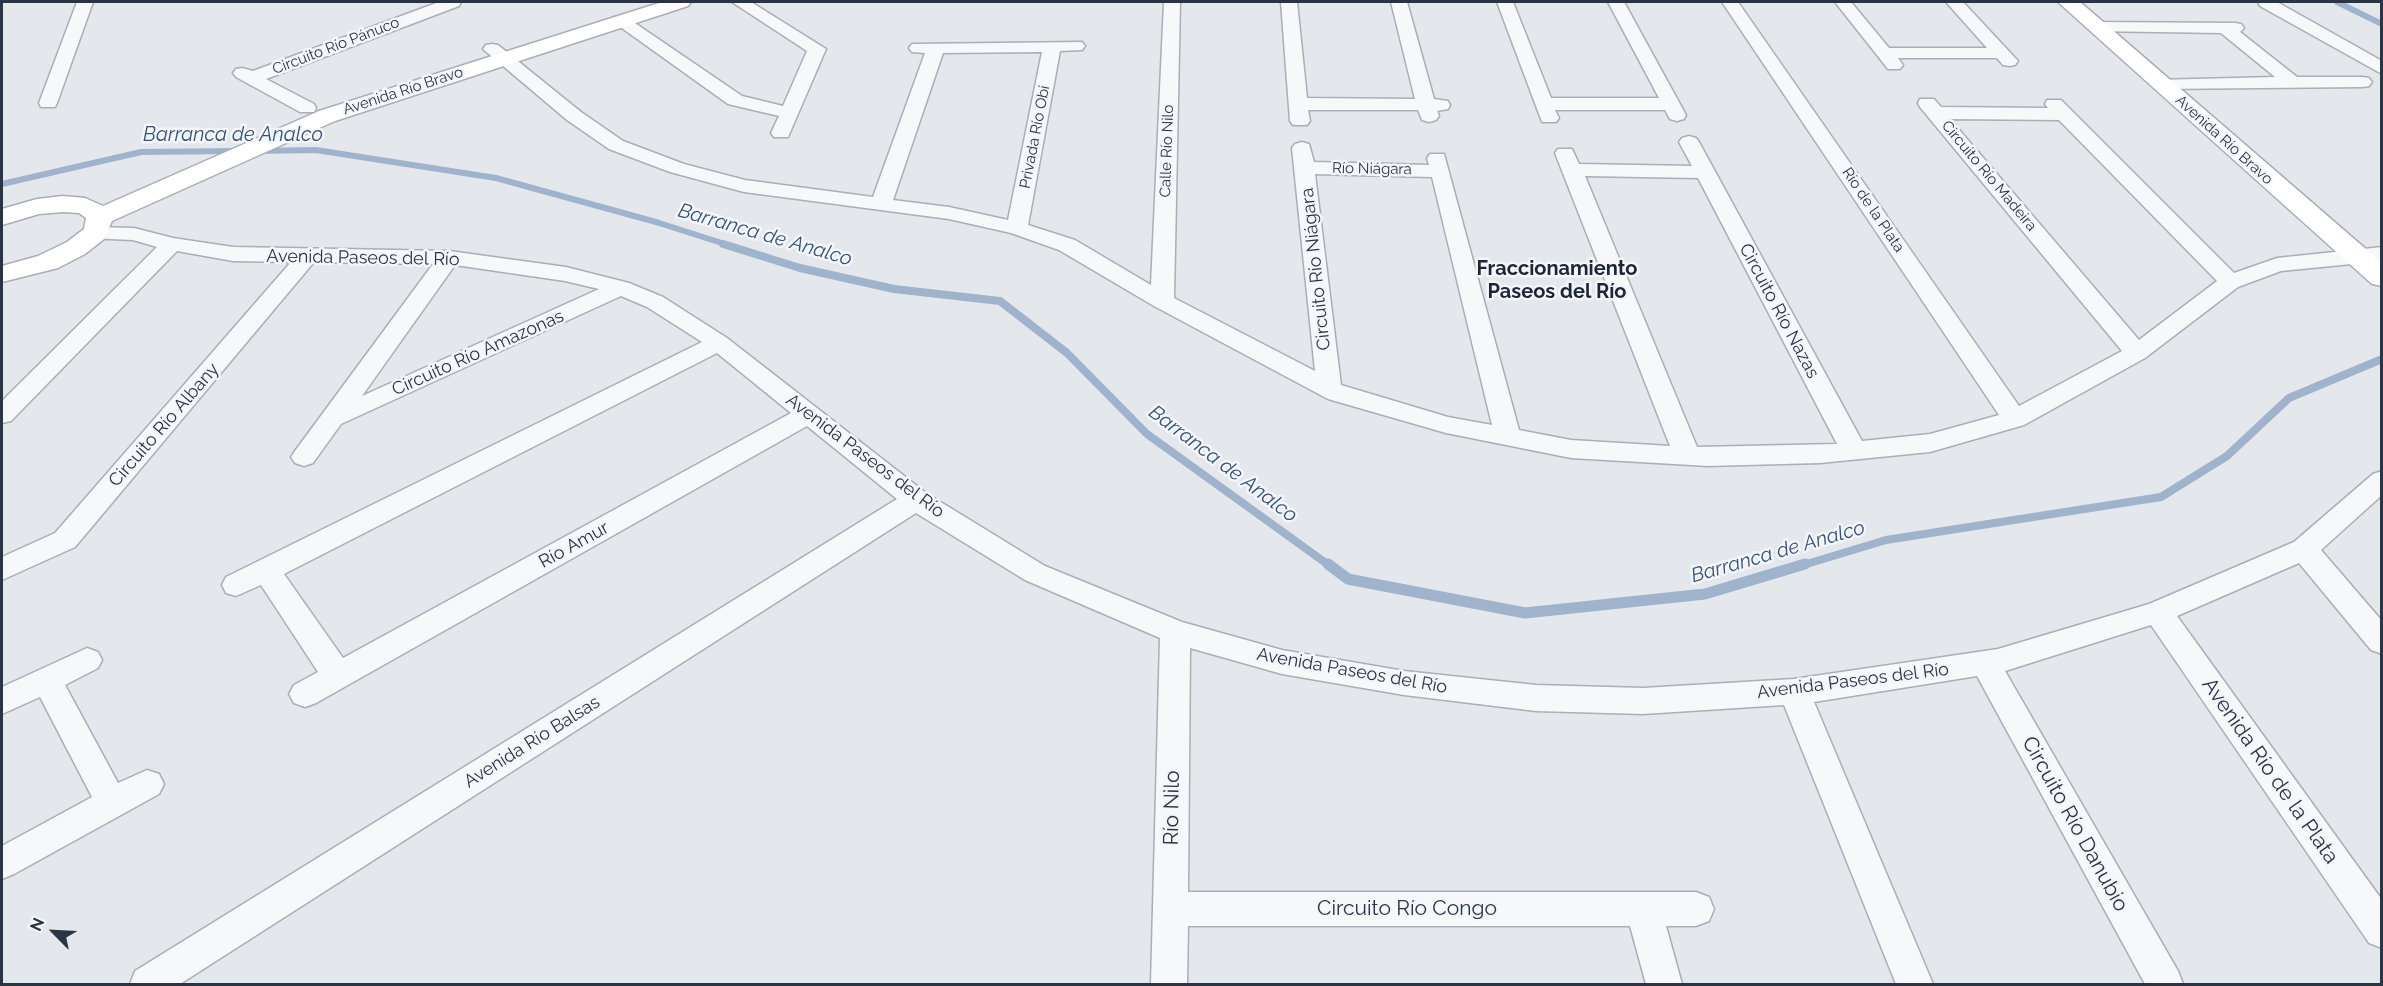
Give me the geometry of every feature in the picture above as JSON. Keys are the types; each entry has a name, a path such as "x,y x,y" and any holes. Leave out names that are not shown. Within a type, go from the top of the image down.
{"street":[{"path":"48,103 85,2"},
{"name":"Circuito Río Pánuco","path":"307,108 246,75 453,2"},
{"name":"Avenida Río Bravo","path":"93,219 327,116 638,2"},
{"name":"Avenida Río Bravo","path":"93,219 170,169 344,94 620,21 681,2"},
{"path":"740,2 818,49 781,133"},
{"name":"Calle Río Nilo","path":"1162,301 1172,2"},
{"path":"1289,2 1300,113 1432,108 1399,2"},
{"path":"1505,2 1546,111 1674,110 1616,2"},
{"name":"Río de la Plata","path":"1730,2 2015,419"},
{"path":"1843,2 1889,59 2006,57 1954,2"},
{"name":"Avenida Río Bravo","path":"2068,2 2373,265"},
{"path":"2266,2 2382,69"},
{"path":"620,21 735,100 766,109 790,112"},
{"path":"2097,27 2230,28 2292,82"},
{"path":"916,48 1076,46"},
{"name":"Privada Río Obi","path":"1017,228 1052,47"},
{"path":"881,204 936,48"},
{"path":"497,53 574,116 616,146 677,168 744,186 949,213 1017,228 1067,245 1162,301 1329,389 1446,425 1571,449 1687,456 1820,454 1930,443 2015,419 2137,353 2230,282 2277,266 2373,265"},
{"path":"2161,84 2363,82"},
{"name":"Circuito Río Madeira","path":"2137,353 1932,108 2060,109 2230,282"},
{"name":"Circuito Río Nazas","path":"1689,142 1854,451"},
{"name":"Río Niágara","path":"1303,158 1439,164 1508,438"},
{"name":"Circuito Río Niágara","path":"1303,158 1329,389"},
{"path":"1687,456 1568,162 1705,171"},
{"path":"2,217 37,207 63,204 93,219 76,248 48,262 2,274"},
{"name":"Avenida Paseos del Río","path":"93,219 134,234 172,244 232,254 450,258 566,274 621,288 654,302 719,343 916,500 1035,573 1175,632 1282,662 1404,683 1536,698 1643,701 1794,692 1998,661 2158,612 2304,549 2382,480"},
{"path":"2,415 172,244"},
{"name":"Circuito Río Albany","path":"2,569 65,540 307,257"},
{"name":"Circuito Río Amazonas","path":"304,457 450,258"},
{"name":"Circuito Río Amazonas","path":"334,418 621,288"},
{"path":"236,585 719,343"},
{"name":"Río Amur","path":"305,694 810,414"},
{"name":"Avenida Río Balsas","path":"148,984 916,500"},
{"path":"2304,549 2382,642"},
{"path":"266,570 338,676"},
{"name":"Avenida Río de la Plata","path":"2158,612 2382,931"},
{"name":"Río Nilo","path":"1169,984 1175,632"},
{"path":"2,701 87,660"},
{"name":"Circuito Río Danubio","path":"1985,663 2165,984"},
{"path":"46,679 111,802"},
{"path":"1794,692 1914,984"},
{"path":"2,863 147,784"},
{"name":"Circuito Río Congo","path":"1170,909 1696,909"},
{"path":"1644,909 1664,984"}],"waterway":[{"name":"Barranca de Analco","path":"2337,2 2382,24"},
{"name":"Barranca de Analco","path":"257,151 316,150 496,178 656,222 728,245"},
{"name":"Barranca de Analco","path":"2,184 141,152 237,151"},
{"name":"Barranca de Analco","path":"723,244 800,268 894,289 1000,301 1067,353 1147,434 1330,566"},
{"name":"Barranca de Analco","path":"1800,566 1886,540 2161,497 2227,456 2289,398 2382,359"},
{"name":"Barranca de Analco","path":"1328,564 1348,579 1525,613 1705,594 1805,564"}],"district":[{"name":"Fraccionamiento Paseos del Río","path":"1557,280"}]}
